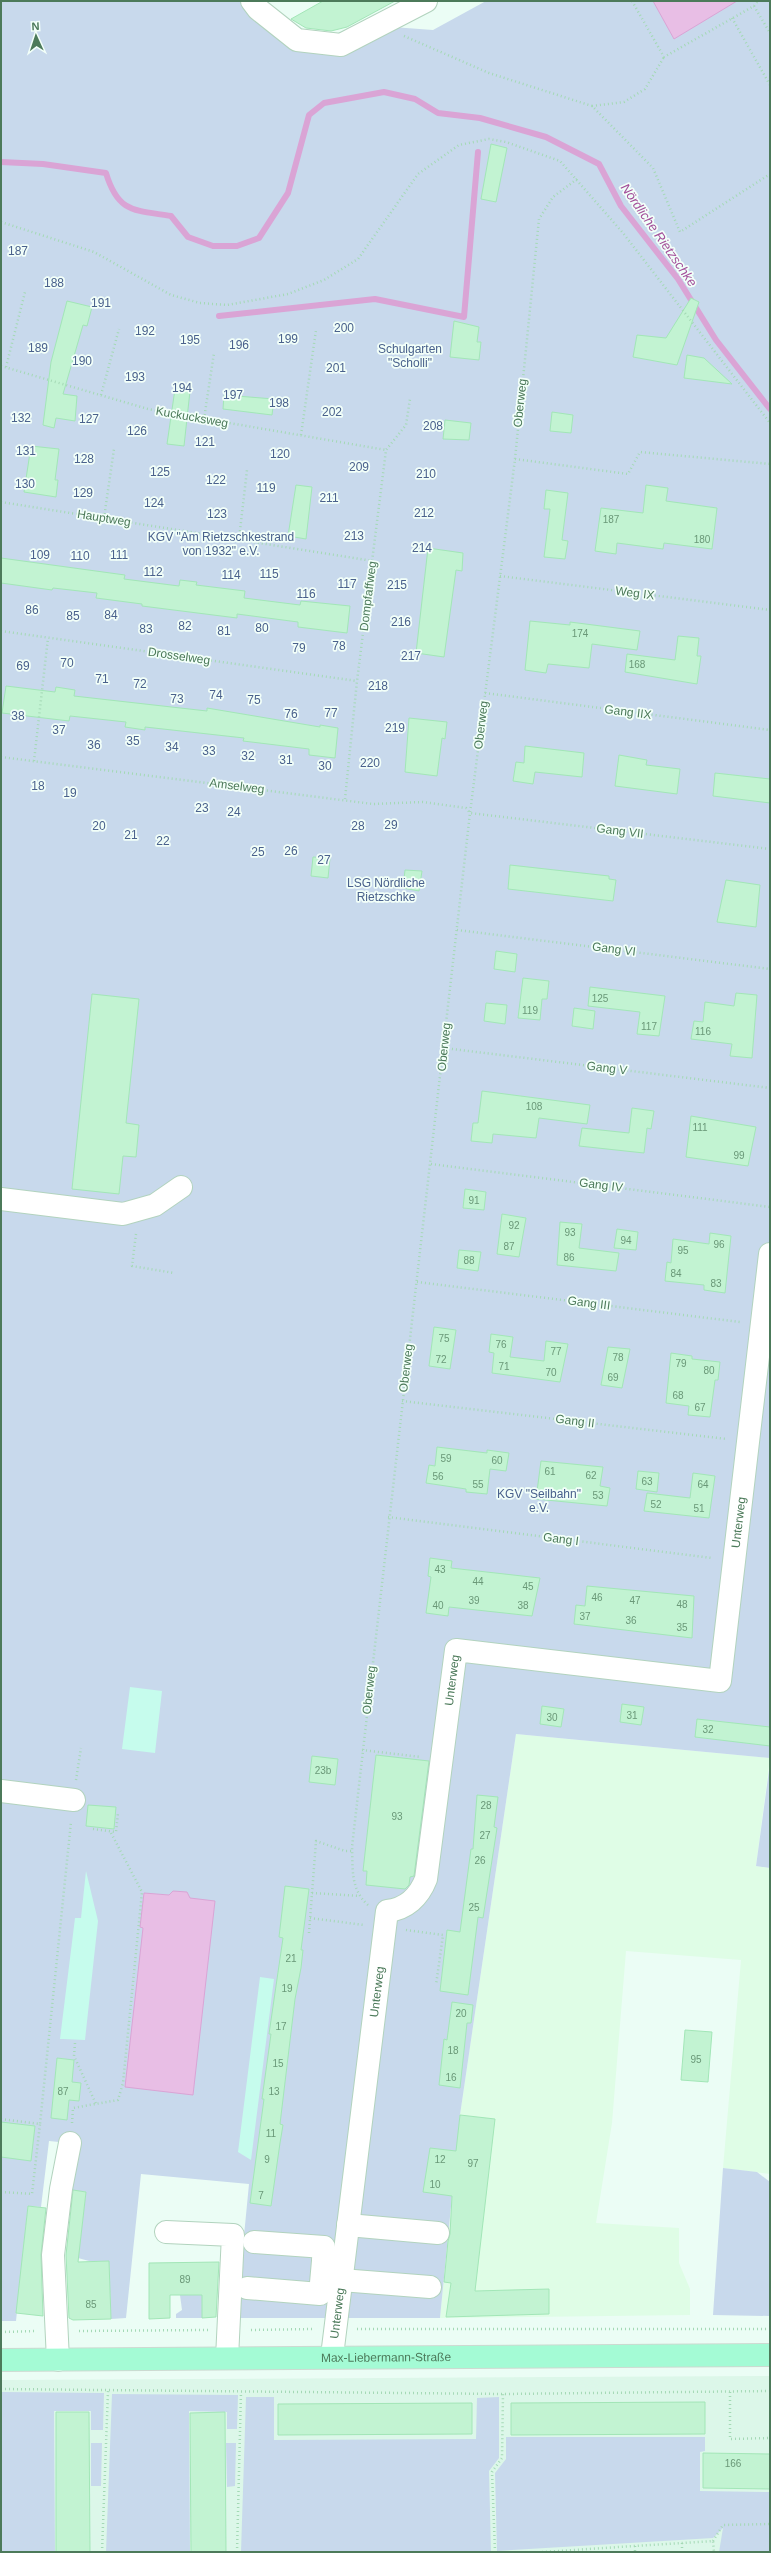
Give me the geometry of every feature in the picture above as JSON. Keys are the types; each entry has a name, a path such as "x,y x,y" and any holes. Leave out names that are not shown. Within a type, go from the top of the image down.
{"main road":[{"name":"Max-Liebermann-Straße","path":"1,2360 332,2356 770,2354"}],"lane":[{"path":"252,1 258,9 297,40 341,45 426,1"},
{"path":"1,1199 123,1214 156,1205 180,1187"},
{"name":"Unterweg","path":"332,2356 335,2329 336,2268 348,2225 387,1912 408,1904 423,1886 442,1760 456,1650 720,1681 770,1254"},
{"path":"1,1791 74,1800"},
{"path":"58,2360 53,2255 61,2189 70,2143"},
{"path":"348,2225 438,2233"},
{"path":"166,2232 233,2235 227,2358"},
{"path":"254,2242 324,2247 336,2268 430,2287"},
{"path":"247,2288 320,2294 336,2268"}],"path":[{"path":"632,1 664,57"},
{"path":"379,26 489,74 592,106 624,102 645,90 664,57 754,6 758,1"},
{"path":"754,6 770,33"},
{"path":"732,18 770,85"},
{"path":"592,106 653,168 680,232 770,174"},
{"path":"1,222 94,252 171,296 200,303 227,305 288,294 324,280 358,259 418,174 459,145 489,139 506,142 560,161 577,179 623,233 770,423"},
{"name":"Oberweg","path":"359,1896 353,1878 352,1851 362,1750 388,1517 431,1164 470,813 514,459 539,219 553,197 577,179"},
{"path":"6,367 25,292"},
{"path":"101,395 119,329"},
{"path":"301,435 316,330"},
{"path":"204,419 214,353"},
{"name":"Kuckucksweg","path":"1,366 148,409 386,450"},
{"path":"386,450 406,425 410,400"},
{"path":"104,518 114,449"},
{"name":"Dompfaffweg","path":"345,799 357,681 386,450"},
{"path":"514,459 628,474 640,452 770,464"},
{"path":"239,539 247,470"},
{"name":"Hauptweg","path":"1,502 372,561"},
{"name":"Weg IX","path":"500,576 770,610"},
{"name":"Drosselweg","path":"1,631 357,681"},
{"path":"34,761 48,638"},
{"name":"Gang IIX","path":"485,693 770,730"},
{"name":"Amselweg","path":"1,757 386,805 423,802 466,808 470,813"},
{"name":"Gang VII","path":"470,813 770,849"},
{"name":"Gang VI","path":"457,930 770,969"},
{"name":"Gang V","path":"444,1048 770,1088"},
{"name":"Gang IV","path":"431,1164 770,1207"},
{"path":"123,1214 136,1224 132,1266 174,1272"},
{"name":"Gang III","path":"417,1282 762,1324"},
{"name":"Gang II","path":"402,1401 748,1441"},
{"name":"Gang I","path":"388,1517 733,1561"},
{"path":"362,1750 442,1760"},
{"path":"1,2192 32,2194 74,1800"},
{"path":"93,1829 116,1832 118,1813"},
{"path":"70,2143 73,2108 118,2100 123,2083 142,1892 110,1831"},
{"path":"309,1933 316,1841 344,1851 352,1851"},
{"path":"312,1893 359,1896 372,1908 387,1912"},
{"path":"75,2043 74,2056 96,2104"},
{"path":"1,2119 40,2124"},
{"path":"1,2332 335,2329 770,2329"},
{"path":"1,2389 503,2394 770,2391"},
{"path":"102,2552 108,2390"},
{"path":"237,2552 242,2392"},
{"path":"730,2392 730,2439 770,2438"},
{"path":"495,2552 492,2472 502,2458 503,2394"},
{"path":"714,2552 713,2541 723,2525 770,2524"},
{"path":"542,2552 586,2551 713,2541"},
{"path":"682,2543 682,2552"},
{"path":"635,2546 636,2552"}],"shaded area":[{"path":"653,1 737,1 674,39"},
{"path":"516,1734 770,1758 756,1866 770,1868 770,2174 723,2168 741,1960 626,1951 612,2123 596,2223 679,2228 679,2263 690,2289 690,2315 440,2318 460,2115"},
{"path":"173,1891 187,1892 190,1898 215,1901 193,2095 125,2087 143,1928 140,1927 144,1893 169,1895"},
{"path":"770,2376 770,2552 1,2552 1,2380"}],"green space":[{"name":"LSG Nördliche Rietzschke","path":"1,1 250,1 297,40 341,45 379,26 433,30 486,1 770,1 770,1758 516,1734 460,2115 440,2318 236,2318 249,2184 141,2174 126,2318 111,2319 109,2261 89,2261 78,2258 86,2192 64,2189 79,2144 49,2141 41,2207 28,2206 16,2321 1,2321"},
{"path":"770,1763 770,1868 756,1866"},
{"path":"723,2168 757,2172 770,2182 770,2316 713,2315"},
{"path":"180,2295 202,2295 202,2318 176,2318 176,2314 182,2310"},
{"path":"1,2392 104,2393 103,2430 91,2430 91,2411 54,2411 55,2552 1,2552"},
{"path":"112,2394 238,2395 237,2429 227,2429 227,2412 189,2411 190,2552 106,2552"},
{"path":"246,2397 274,2397 274,2440 476,2439 477,2398 499,2397 499,2458 489,2471 491,2552 241,2552"},
{"path":"506,2437 705,2437 705,2451 700,2452 700,2491 770,2492 770,2552 719,2552 723,2528 713,2538 497,2551 495,2473 506,2459"},
{"path":"91,2443 102,2443 101,2486 91,2486"},
{"path":"226,2443 236,2443 235,2486 227,2487"}],"sand":[{"path":"130,1687 162,1691 155,1753 122,1749"},
{"path":"86,1871 98,1921 85,2040 60,2039 75,1918 81,1918"},
{"path":"260,1977 274,1979 251,2160 238,2152"}],"building":[{"path":"323,1 395,1 347,27 331,31 306,28 291,19"},
{"path":"491,144 507,148 496,202 481,199"},
{"path":"691,298 699,302 677,365 633,357 637,335 666,338"},
{"path":"67,301 92,307 87,326 83,325 63,394 77,396 75,421 56,418 54,428 43,425 51,362"},
{"path":"454,321 479,327 477,342 481,342 479,360 450,357"},
{"path":"687,355 704,358 732,384 684,378"},
{"path":"175,389 190,391 184,446 167,444"},
{"path":"224,395 274,399 272,415 223,409"},
{"path":"552,412 573,415 571,433 550,431"},
{"path":"445,420 471,423 469,440 443,439"},
{"path":"31,446 59,449 55,480 58,480 56,497 24,492"},
{"path":"296,485 312,487 306,539 288,536"},
{"path":"646,485 668,488 666,501 717,508 712,549 664,543 663,549 617,543 616,554 595,551 601,508 643,513"},
{"path":"546,490 568,493 562,540 568,541 565,559 544,557 550,509 544,509"},
{"path":"428,548 463,553 462,571 456,570 444,657 416,653"},
{"path":"1,558 125,575 124,579 179,586 180,580 197,582 196,585 245,591 244,598 300,605 301,601 350,606 347,633 298,627 298,622 237,614 237,618 142,606 142,604 96,598 97,593 53,588 52,590 1,583"},
{"path":"530,621 570,625 570,622 640,631 637,650 592,644 589,668 548,664 546,673 525,670"},
{"path":"678,636 699,638 697,656 701,656 697,684 625,672 627,654 675,660"},
{"path":"6,686 55,692 56,687 75,690 74,696 207,711 207,708 320,727 320,725 338,728 335,758 309,755 309,749 243,741 244,738 145,727 145,730 125,727 126,722 70,716 69,721 2,713"},
{"path":"409,718 447,722 445,739 442,738 437,776 405,772"},
{"path":"525,746 584,753 582,777 535,772 533,784 513,781 516,762 524,763"},
{"path":"619,755 647,760 646,765 680,769 677,794 615,786"},
{"path":"715,773 770,779 770,803 713,796"},
{"path":"313,857 330,858 328,878 311,876"},
{"path":"510,865 609,876 609,879 616,880 613,901 508,889"},
{"path":"405,870 422,871 419,891 403,888"},
{"path":"726,880 760,885 756,927 717,922"},
{"path":"496,951 517,954 515,972 494,969"},
{"path":"523,978 549,981 547,999 542,999 540,1020 518,1018"},
{"path":"590,987 665,996 659,1036 637,1034 640,1012 588,1006"},
{"path":"736,993 757,995 752,1058 730,1056 732,1044 691,1039 694,1021 703,1022 705,1002 734,1006"},
{"path":"92,994 139,999 126,1123 139,1125 136,1157 123,1156 119,1194 72,1189"},
{"path":"486,1003 507,1005 505,1024 484,1021"},
{"path":"574,1008 595,1011 593,1029 572,1026"},
{"path":"482,1091 590,1105 587,1124 539,1118 536,1138 493,1134 492,1143 471,1141 473,1123 478,1123"},
{"path":"632,1108 654,1111 651,1129 647,1128 644,1153 579,1146 582,1128 629,1133"},
{"path":"691,1116 756,1127 748,1166 686,1157"},
{"path":"465,1189 486,1192 484,1210 463,1208"},
{"path":"502,1214 526,1218 519,1257 497,1254"},
{"path":"560,1222 582,1224 579,1248 619,1253 616,1271 557,1265"},
{"path":"617,1229 638,1232 636,1250 614,1248"},
{"path":"710,1233 731,1236 725,1293 704,1290 704,1285 665,1281 667,1262 671,1263 673,1239 709,1244"},
{"path":"459,1250 481,1252 478,1271 457,1268"},
{"path":"434,1327 456,1330 450,1369 429,1366"},
{"path":"491,1334 513,1337 510,1357 544,1361 546,1341 568,1344 560,1382 492,1373 494,1353 489,1352"},
{"path":"608,1347 630,1349 622,1388 601,1385"},
{"path":"671,1353 692,1356 692,1359 720,1362 718,1380 715,1380 710,1417 688,1415 689,1406 666,1403"},
{"path":"437,1447 487,1453 487,1450 509,1453 506,1471 490,1469 487,1494 466,1492 466,1489 426,1483 429,1465 435,1466"},
{"path":"541,1461 603,1467 600,1486 610,1488 607,1506 536,1499"},
{"path":"638,1471 659,1473 657,1492 636,1489"},
{"path":"693,1473 715,1476 709,1518 644,1511 647,1493 690,1498"},
{"path":"430,1558 452,1561 451,1568 540,1578 532,1616 449,1607 448,1616 426,1613 431,1577 428,1576"},
{"path":"587,1586 694,1596 692,1638 574,1624 576,1605 585,1606"},
{"path":"622,1704 644,1707 641,1725 620,1722"},
{"path":"542,1706 564,1709 561,1727 540,1724"},
{"path":"697,1719 770,1727 770,1746 695,1737"},
{"path":"376,1755 429,1761 414,1876 410,1877 409,1885 405,1889 366,1885 367,1871 363,1871"},
{"path":"312,1756 338,1759 335,1785 309,1782"},
{"path":"477,1795 498,1797 494,1827 497,1828 483,1918 478,1917 468,1995 440,1991 447,1930 460,1932 471,1849 473,1849"},
{"path":"88,1805 116,1807 114,1829 86,1826"},
{"path":"285,1886 309,1889 301,1950 303,1950 301,1968 295,1999 280,2124 283,2125 271,2206 250,2203 264,2099 262,2099 271,2034 269,2034 283,1938 279,1937"},
{"path":"452,2002 473,2005 471,2023 467,2023 460,2088 439,2085 444,2039 447,2040"},
{"path":"685,2030 712,2032 708,2082 681,2080"},
{"path":"57,2058 74,2060 72,2082 81,2083 79,2101 69,2100 67,2120 51,2118"},
{"path":"460,2115 495,2119 475,2291 549,2289 549,2314 446,2317 451,2283 444,2282 450,2234 452,2196 423,2192 430,2148 456,2151"},
{"path":"1,2122 35,2126 31,2161 1,2157"},
{"path":"73,2190 86,2192 78,2262 109,2261 111,2319 73,2320 69,2318 66,2255"},
{"path":"28,2206 46,2208 41,2255 43,2316 16,2313"},
{"path":"219,2262 216,2317 202,2318 202,2295 170,2295 170,2318 149,2319 149,2263"},
{"path":"705,2402 705,2434 511,2435 511,2403"},
{"path":"472,2403 472,2434 278,2435 278,2404"},
{"path":"56,2412 89,2412 90,2552 56,2552"},
{"path":"225,2412 226,2552 191,2552 190,2413"},
{"path":"703,2453 770,2454 770,2489 703,2488"}],"waterway":[{"name":"Nördliche Rietzschke","path":"1,162 43,164 106,173 116,196 122,203 129,207 137,210 171,216 188,237 213,246 237,246 259,238 288,193 309,115 324,103 384,92 415,99 438,113 480,118 546,137 599,164 621,206 678,279 716,340 770,409"},
{"path":"219,316 375,299 464,317 478,152"}],"park label":[{"name":"187","path":"18,251"},
{"name":"188","path":"54,283"},
{"name":"191","path":"101,303"},
{"name":"200","path":"344,328"},
{"name":"192","path":"145,331"},
{"name":"199","path":"288,339"},
{"name":"195","path":"190,340"},
{"name":"196","path":"239,345"},
{"name":"189","path":"38,348"},
{"name":"Schulgarten \"Scholli\"","path":"410,356"},
{"name":"190","path":"82,361"},
{"name":"201","path":"336,368"},
{"name":"193","path":"135,377"},
{"name":"194","path":"182,388"},
{"name":"197","path":"233,395"},
{"name":"198","path":"279,403"},
{"name":"202","path":"332,412"},
{"name":"132","path":"21,418"},
{"name":"127","path":"89,419"},
{"name":"208","path":"433,426"},
{"name":"126","path":"137,431"},
{"name":"121","path":"205,442"},
{"name":"131","path":"26,451"},
{"name":"120","path":"280,454"},
{"name":"128","path":"84,459"},
{"name":"209","path":"359,467"},
{"name":"125","path":"160,472"},
{"name":"210","path":"426,474"},
{"name":"122","path":"216,480"},
{"name":"130","path":"25,484"},
{"name":"119","path":"266,488"},
{"name":"129","path":"83,493"},
{"name":"211","path":"329,498"},
{"name":"124","path":"154,503"},
{"name":"212","path":"424,513"},
{"name":"123","path":"217,514"},
{"name":"213","path":"354,536"},
{"name":"KGV \"Am Rietzschkestrand von 1932\" e.V.","path":"221,544"},
{"name":"214","path":"422,548"},
{"name":"109","path":"40,555"},
{"name":"111","path":"119,555"},
{"name":"110","path":"80,556"},
{"name":"112","path":"153,572"},
{"name":"115","path":"269,574"},
{"name":"114","path":"231,575"},
{"name":"117","path":"347,584"},
{"name":"215","path":"397,585"},
{"name":"116","path":"306,594"},
{"name":"86","path":"32,610"},
{"name":"84","path":"111,615"},
{"name":"85","path":"73,616"},
{"name":"216","path":"401,622"},
{"name":"82","path":"185,626"},
{"name":"80","path":"262,628"},
{"name":"83","path":"146,629"},
{"name":"81","path":"224,631"},
{"name":"78","path":"339,646"},
{"name":"79","path":"299,648"},
{"name":"217","path":"411,656"},
{"name":"70","path":"67,663"},
{"name":"69","path":"23,666"},
{"name":"71","path":"102,679"},
{"name":"72","path":"140,684"},
{"name":"218","path":"378,686"},
{"name":"74","path":"216,695"},
{"name":"73","path":"177,699"},
{"name":"75","path":"254,700"},
{"name":"77","path":"331,713"},
{"name":"76","path":"291,714"},
{"name":"38","path":"18,716"},
{"name":"219","path":"395,728"},
{"name":"37","path":"59,730"},
{"name":"35","path":"133,741"},
{"name":"36","path":"94,745"},
{"name":"34","path":"172,747"},
{"name":"33","path":"209,751"},
{"name":"32","path":"248,756"},
{"name":"31","path":"286,760"},
{"name":"220","path":"370,763"},
{"name":"30","path":"325,766"},
{"name":"18","path":"38,786"},
{"name":"19","path":"70,793"},
{"name":"23","path":"202,808"},
{"name":"24","path":"234,812"},
{"name":"29","path":"391,825"},
{"name":"20","path":"99,826"},
{"name":"28","path":"358,826"},
{"name":"21","path":"131,835"},
{"name":"22","path":"163,841"},
{"name":"26","path":"291,851"},
{"name":"25","path":"258,852"},
{"name":"27","path":"324,860"},
{"name":"KGV \"Seilbahn\" e.V.","path":"539,1501"}]}
